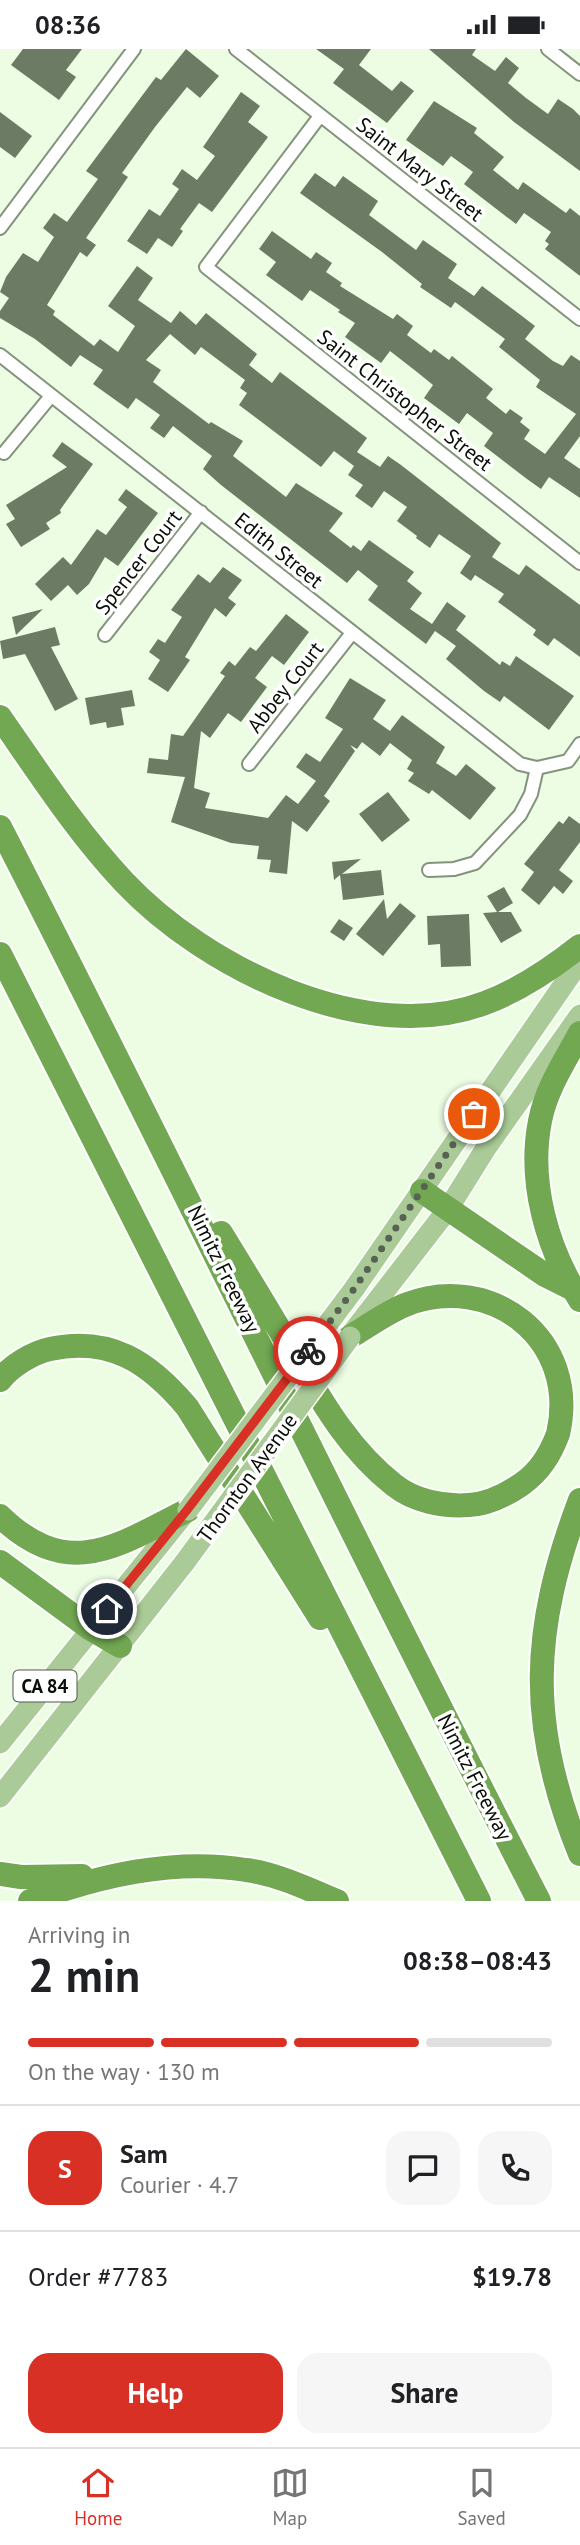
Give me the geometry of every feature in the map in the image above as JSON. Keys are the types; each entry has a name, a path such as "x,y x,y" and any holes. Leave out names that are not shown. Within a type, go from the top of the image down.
{"highway":[{"path":"0,717 93,847 126,884 179,929 214,954 288,990 372,1012 412,1016 447,1013 483,1004 517,988 551,969 580,946"},
{"name":"Nimitz Freeway","path":"0,827 130,1079 456,1740 539,1901"},
{"path":"0,954 479,1901"},
{"path":"576,1295 542,1210 537,1180 537,1148 540,1119 551,1087 580,1033"},
{"path":"130,1079 328,1410 350,1443 372,1466 397,1487 423,1500 453,1506 481,1504 510,1493 534,1475 550,1454 561,1426 564,1399 560,1370 547,1342 527,1320 501,1304 471,1296 438,1296 405,1305 350,1337"},
{"path":"422,1191 576,1295"},
{"path":"0,1380 36,1353 77,1343 113,1350 145,1366 168,1384 204,1432 401,1747"},
{"path":"580,1500 561,1552 544,1633 539,1680 545,1742 553,1776 580,1854"},
{"path":"0,1516 22,1537 57,1551 93,1552 127,1543 187,1510"},
{"path":"0,1562 91,1629 120,1646"},
{"path":"0,1874 21,1877 110,1876 167,1867 246,1870 337,1901"},
{"path":"30,1901 110,1876"}],"main road":[{"name":"Thornton Avenue","path":"0,1743 187,1510 354,1289 580,961"},
{"name":"Thornton Avenue","path":"0,1797 185,1562 350,1337 448,1209 486,1148 580,1015"}],"street":[{"path":"0,228 134,49"},
{"name":"Saint Mary Street","path":"236,49 580,319"},
{"path":"548,49 580,74"},
{"name":"Saint Christopher Street","path":"320,116 206,267 580,563"},
{"name":"Edith Street","path":"0,355 520,764 537,768"},
{"path":"4,453 51,395"},
{"name":"Spencer Court","path":"105,635 201,512"},
{"name":"Abbey Court","path":"248,764 352,633"},
{"path":"429,870 454,869 475,863 520,815 531,794 537,768 568,761 580,744"}],"building":[{"path":"23,49 82,49 66,70 76,77 59,100 11,65"},
{"path":"186,49 219,76 200,98 187,87 155,127 122,173 128,177 86,238 96,245 87,257 80,252 47,305 55,311 53,315 94,346 100,339 118,352 135,326 108,306 137,266 153,278 138,300 171,323 180,311 196,325 206,313 257,354 249,365 272,383 280,372 367,438 357,452 380,467 388,456 501,543 492,557 519,575 526,565 580,605 580,657 554,638 548,646 533,635 536,630 498,602 504,594 475,575 471,581 460,573 471,556 439,534 430,548 416,538 417,536 397,521 407,507 384,491 372,508 355,496 363,485 348,475 354,466 334,451 321,467 239,405 247,393 240,388 245,380 201,347 195,355 170,334 146,360 161,370 153,382 209,424 211,422 243,441 233,456 286,497 296,483 343,513 329,531 351,548 353,545 361,551 369,540 414,572 407,581 422,593 410,609 432,624 447,602 466,616 456,630 500,665 502,661 510,666 516,656 574,696 549,730 504,696 500,702 484,691 446,659 456,646 435,631 426,644 368,600 378,586 358,570 347,583 221,485 203,469 212,456 173,426 164,438 150,428 160,415 136,398 128,409 93,384 103,370 80,355 71,367 35,339 0,318 0,311 9,298 0,292 6,277 23,253 38,262 54,237 43,228 54,213 67,222 98,179 86,171 156,77 161,80"},
{"path":"316,49 371,49 359,65 392,91 401,81 414,91 387,123 333,83 344,69"},
{"path":"429,49 476,49 472,55 495,71 506,57 519,68 508,83 526,98 548,114 558,99 573,109 580,116 580,171 514,122"},
{"path":"241,92 260,106 248,122 268,137 212,212 199,203 180,229 183,231 172,247 158,238 147,254 127,241 149,209 160,216 179,189 172,184 182,169 197,180 215,156 203,147"},
{"path":"434,101 477,128 474,133 504,157 493,170 518,190 523,182 566,213 570,208 580,216 580,276 545,249 549,244 545,241 551,232 524,213 516,224 464,184 473,172 451,156 443,166 406,140"},
{"path":"0,112 32,136 15,158 0,147"},
{"path":"315,173 335,187 343,176 378,201 369,215 416,250 423,240 457,264 448,278 474,296 482,286 535,326 525,339 553,361 563,366 571,355 580,361 580,436 564,458 580,469 580,498 549,477 541,489 484,446 493,433 467,413 459,424 424,398 433,385 390,351 381,363 345,337 355,323 338,312 340,310 310,290 302,301 266,275 276,262 259,249 272,231 311,259 316,252 332,263 326,272 342,283 340,286 393,319 397,314 413,326 407,335 431,353 434,349 449,360 452,356 493,389 486,398 506,414 510,409 523,418 520,422 530,430 524,439 545,454 576,414 536,387 540,380 499,347 505,339 455,302 451,308 420,287 422,284 382,252 300,193"},
{"path":"62,442 93,464 60,510 61,513 46,523 50,529 21,547 6,524 15,519 6,505 67,467 52,456"},
{"path":"126,489 158,513 118,566 105,557 89,584 77,595 68,585 51,601 35,584 63,557 71,565 97,529 106,535 127,507 118,500"},
{"path":"223,567 242,580 228,598 236,604 226,617 215,608 185,657 190,660 168,692 148,679 160,660 149,652 158,639 165,643 182,617 171,610 198,574 210,583"},
{"path":"43,609 16,635 12,617"},
{"path":"286,614 309,632 284,665 272,656 255,678 267,687 241,722 228,713 210,738 201,731 194,788 210,793 205,808 268,818 286,795 298,804 316,781 296,767 306,753 320,762 343,729 325,718 350,678 386,700 373,719 390,731 402,715 445,747 436,763 456,776 466,764 496,788 470,820 432,790 429,794 408,781 414,773 407,769 412,760 390,743 380,756 362,742 357,749 350,745 355,751 324,796 330,801 307,832 292,821 287,874 269,872 271,860 257,859 259,846 231,843 171,822 185,777 147,773 149,758 168,760 171,734 183,736 225,676 220,673 229,661 235,666 250,647 256,651"},
{"path":"55,627 60,645 51,647 78,699 55,711 25,654 3,659 0,641"},
{"path":"132,690 135,706 121,708 124,725 107,728 106,722 90,725 85,698"},
{"path":"388,792 410,820 382,842 359,814"},
{"path":"569,816 580,824 580,842 559,870 573,881 563,894 554,886 539,905 521,890 534,872 524,864 559,821 563,824"},
{"path":"361,859 342,874 381,870 384,895 343,900 340,875 334,880 332,862"},
{"path":"504,887 513,903 498,912 511,912 522,931 501,943 483,913 497,912 487,896"},
{"path":"384,899 387,919 400,903 416,916 383,956 356,934"},
{"path":"469,914 471,966 441,967 440,944 428,945 427,916"},
{"path":"339,919 353,928 344,941 330,932"}],"way so far":[{"path":"308,1351 354,1289 474,1114"}],"route":[{"path":"107,1609 187,1510 308,1351"}]}
